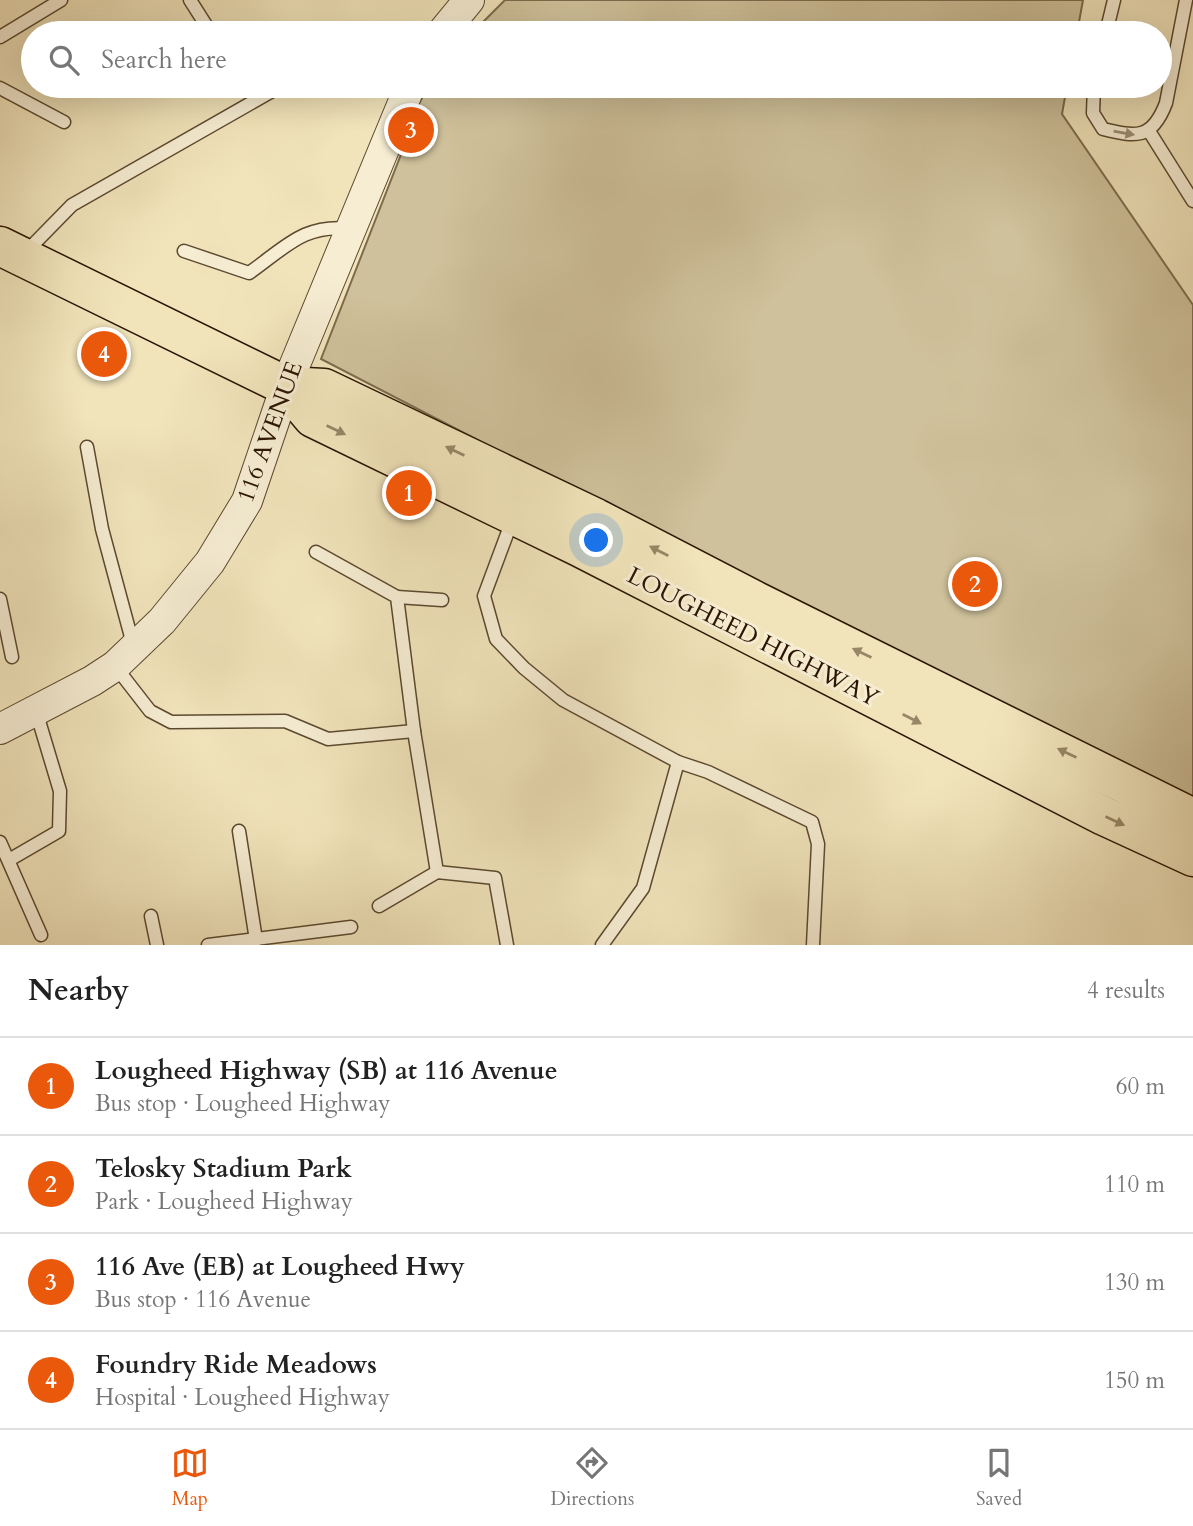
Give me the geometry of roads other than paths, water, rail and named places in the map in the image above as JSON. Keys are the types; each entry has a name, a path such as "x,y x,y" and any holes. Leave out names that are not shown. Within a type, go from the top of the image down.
{"main road":[{"name":"LOUGHEED HIGHWAY","path":"11,251 286,386 324,388 596,518 1193,818"},
{"name":"LOUGHEED HIGHWAY","path":"286,386 313,418 514,516 1104,816 1193,857"}],"street":[{"path":"449,21 458,4"},
{"name":"116 AVENUE","path":"0,729 125,657 210,562 247,501 286,386 351,229 399,98"}],"lane":[{"path":"26,21 61,0"},
{"path":"190,0 203,21"},
{"path":"1109,21 1114,0"},
{"path":"1172,72 1186,0"},
{"path":"0,37 21,24"},
{"path":"0,88 64,122"},
{"path":"11,251 72,205 260,98"},
{"path":"1094,98 1093,113 1103,129 1133,136 1149,131 1160,118 1167,98"},
{"path":"1149,131 1193,201"},
{"path":"184,251 249,273 309,230 334,227 351,229"},
{"path":"87,447 125,657 150,711 171,722 285,721 328,739 414,731"},
{"path":"514,516 484,596 496,639 523,668 563,700 678,762 708,772 812,822 818,844 813,945"},
{"path":"316,552 397,597 443,600"},
{"path":"397,597 414,731 437,873"},
{"path":"0,599 3,628 12,657"},
{"path":"9,860 59,831 60,791 36,710"},
{"path":"603,945 643,888 678,762"},
{"path":"239,831 256,940"},
{"path":"0,842 41,935"},
{"path":"379,906 437,873 495,878 507,945"},
{"path":"151,916 157,945"},
{"path":"208,945 351,927"}],"place":[{"name":"116 Ave (EB) at Lougheed Hwy","path":"411,130"},
{"name":"Foundry Ride Meadows","path":"104,354"},
{"name":"Lougheed Highway (SB) at 116 Avenue","path":"409,493"},
{"name":"Telosky Stadium Park","path":"975,584"}]}
